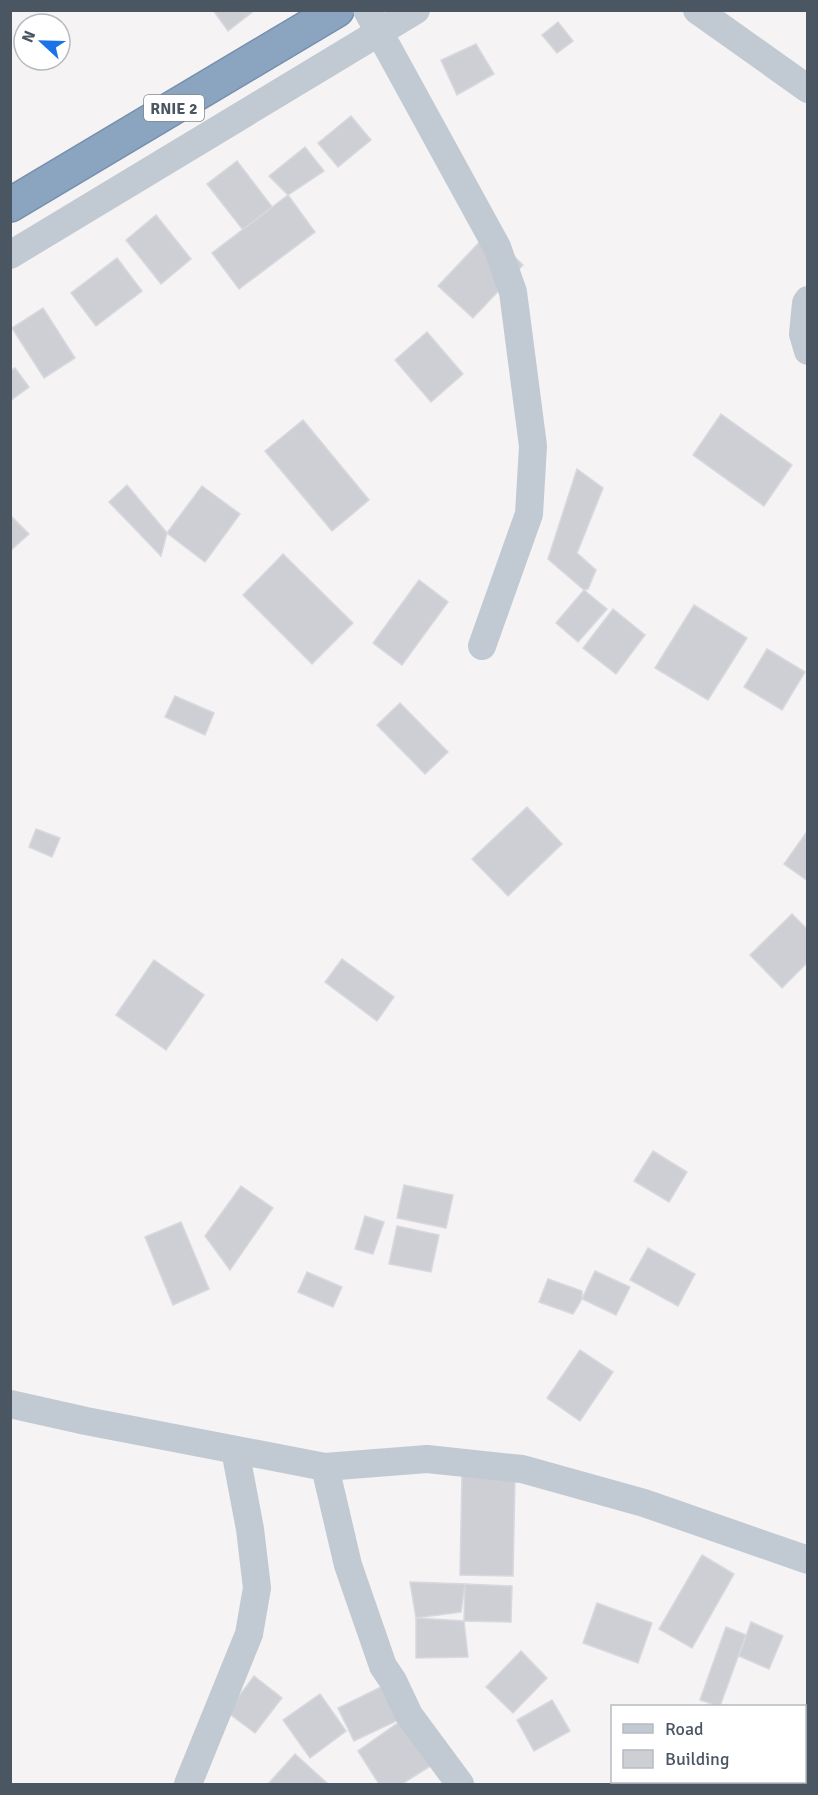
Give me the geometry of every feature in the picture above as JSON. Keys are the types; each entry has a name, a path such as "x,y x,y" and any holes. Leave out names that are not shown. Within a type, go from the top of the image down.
{"highway":[{"name":"RNIE 2","path":"10,205 337,10"}],"street":[{"path":"10,255 373,22 416,10"},
{"path":"697,10 807,89"},
{"path":"373,22 497,247 513,292 533,446 529,514 482,646"},
{"path":"807,300 803,334 807,351"},
{"path":"10,1404 325,1467 427,1459 522,1469 644,1503 807,1560"},
{"path":"188,1785 249,1634 257,1588 250,1529 235,1450"},
{"path":"325,1467 348,1565 383,1666 393,1681 409,1715 460,1785"}],"building":[{"path":"213,10 255,10 228,31"},
{"path":"558,22 573,41 557,53 542,35"},
{"path":"476,44 494,74 457,95 441,60"},
{"path":"351,116 371,140 338,167 318,143"},
{"path":"305,147 324,171 288,195 269,176"},
{"path":"237,161 273,208 243,230 207,184"},
{"path":"288,195 315,232 239,289 212,253"},
{"path":"156,215 191,259 161,284 126,240"},
{"path":"489,232 523,265 473,318 438,286"},
{"path":"117,258 142,291 96,326 71,293"},
{"path":"43,308 75,358 44,378 12,328"},
{"path":"427,332 463,374 431,402 395,360"},
{"path":"15,368 29,387 10,401 10,371"},
{"path":"721,414 792,465 764,506 693,455"},
{"path":"303,420 369,500 332,531 265,451"},
{"path":"577,469 603,488 577,553 596,570 588,589 584,590 548,559"},
{"path":"127,485 167,533 161,556 109,502"},
{"path":"202,486 240,514 205,562 167,533"},
{"path":"10,515 29,534 10,551"},
{"path":"283,554 353,623 312,664 243,595"},
{"path":"419,580 448,602 402,665 373,643"},
{"path":"584,590 607,609 578,642 556,623"},
{"path":"694,605 747,638 708,700 655,668"},
{"path":"613,609 645,635 616,674 583,648"},
{"path":"767,649 805,672 782,710 744,687"},
{"path":"175,696 214,713 205,735 165,717"},
{"path":"400,703 448,752 425,774 377,725"},
{"path":"527,807 562,844 508,896 472,859"},
{"path":"36,829 60,838 52,857 29,847"},
{"path":"808,830 808,881 784,864"},
{"path":"792,914 808,930 808,962 782,988 750,955"},
{"path":"342,959 394,997 377,1021 325,982"},
{"path":"154,960 204,995 166,1050 116,1015"},
{"path":"653,1151 687,1172 669,1202 634,1181"},
{"path":"404,1185 453,1195 446,1228 397,1218"},
{"path":"241,1186 273,1208 230,1270 205,1236"},
{"path":"365,1216 384,1222 373,1254 355,1249"},
{"path":"181,1222 209,1289 173,1305 145,1237"},
{"path":"397,1226 439,1235 431,1272 389,1264"},
{"path":"648,1248 695,1274 678,1306 630,1280"},
{"path":"595,1271 630,1287 616,1315 582,1299"},
{"path":"307,1272 342,1287 333,1307 298,1292"},
{"path":"548,1279 582,1291 582,1299 573,1314 539,1302"},
{"path":"580,1350 613,1372 580,1421 547,1398"},
{"path":"462,1474 515,1476 513,1576 460,1575"},
{"path":"702,1555 734,1574 692,1648 659,1629"},
{"path":"410,1582 465,1584 461,1612 416,1618"},
{"path":"465,1584 512,1586 511,1622 464,1621"},
{"path":"597,1603 652,1623 638,1663 583,1643"},
{"path":"416,1618 464,1621 468,1657 416,1658"},
{"path":"751,1622 783,1636 769,1669 739,1656"},
{"path":"726,1627 746,1635 720,1705 700,1700"},
{"path":"521,1651 547,1678 513,1713 486,1687"},
{"path":"254,1676 282,1698 255,1733 227,1712"},
{"path":"393,1681 409,1715 354,1741 338,1708"},
{"path":"320,1694 346,1731 310,1758 283,1720"},
{"path":"552,1700 570,1731 534,1751 517,1720"},
{"path":"409,1715 440,1760 402,1784 379,1784 358,1751"},
{"path":"295,1754 328,1784 268,1784"}]}
